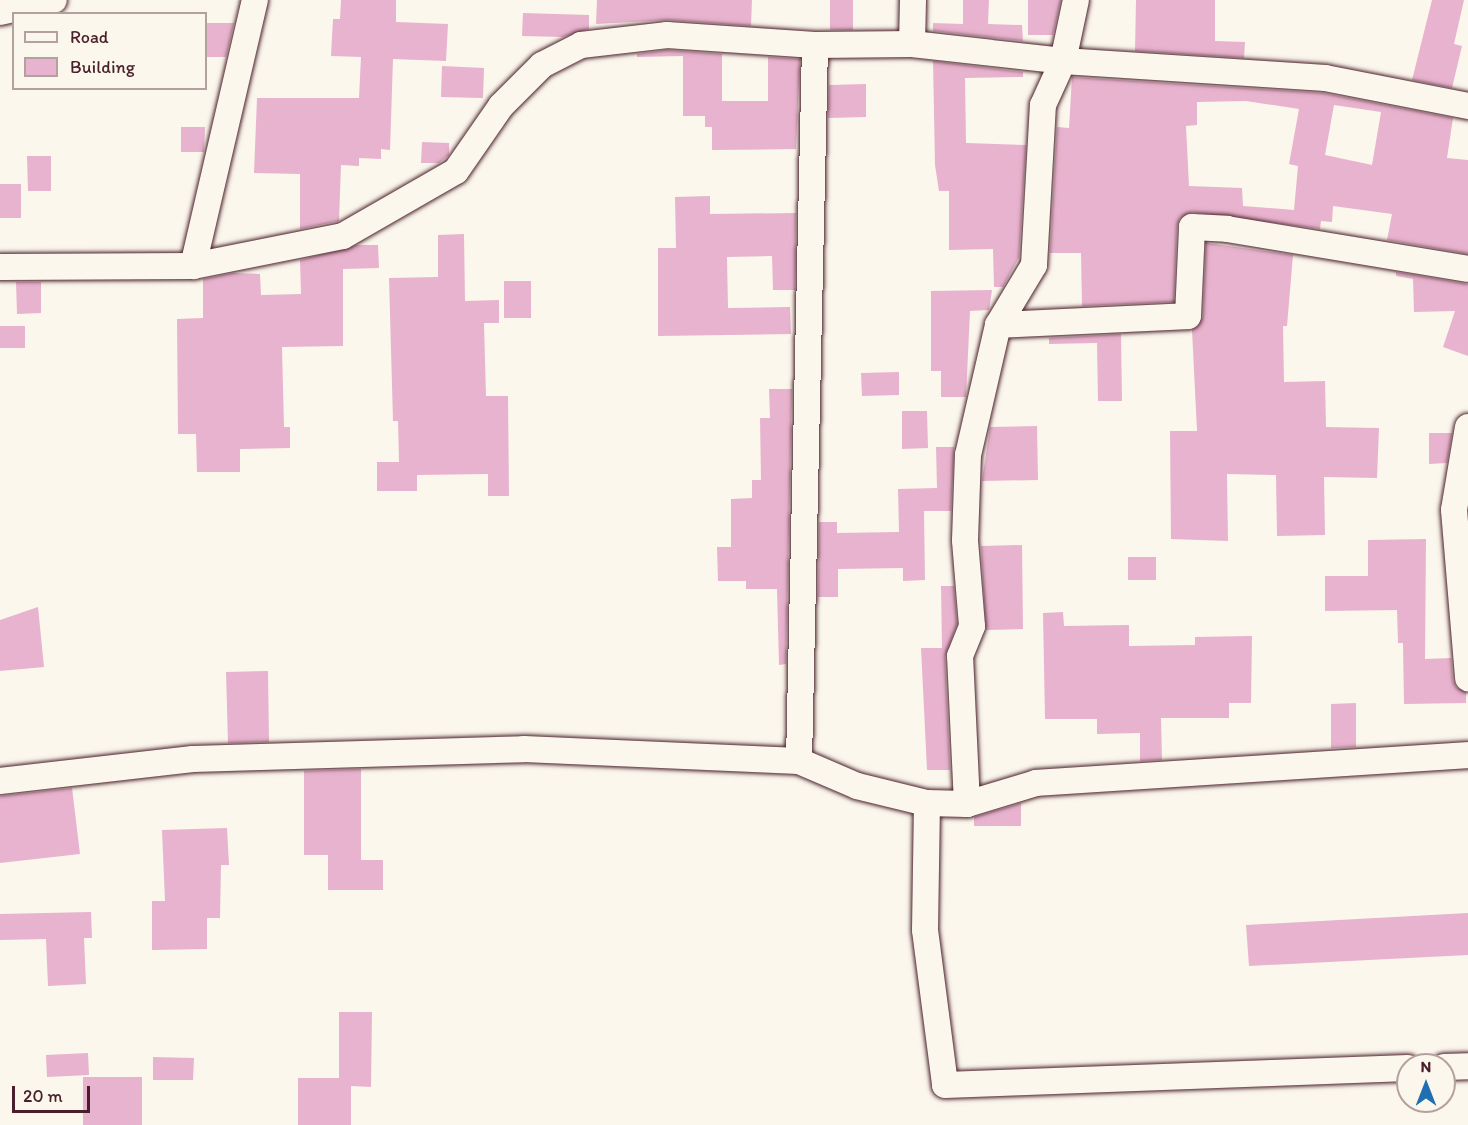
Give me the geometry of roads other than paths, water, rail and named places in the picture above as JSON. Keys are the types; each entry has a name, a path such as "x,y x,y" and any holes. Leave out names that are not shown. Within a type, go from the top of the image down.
{"street":[{"path":"0,12 54,0"},
{"path":"193,266 255,0"},
{"path":"912,45 913,0"},
{"path":"967,804 960,656 972,626 965,540 969,455 998,326 1034,265 1043,105 1063,62 1076,0"},
{"path":"0,267 193,266 343,236 456,171 501,106 542,65 580,45 667,35 815,45 912,45 1063,62 1324,78 1468,106"},
{"path":"799,760 815,45"},
{"path":"998,326 1188,316 1192,227 1227,229 1468,269"},
{"path":"1468,427 1454,510 1464,598 1468,678"},
{"path":"0,781 193,759 524,749 799,760 857,786 927,803 967,804 1036,783 1468,755"},
{"path":"927,803 925,930 945,1085 1396,1068"}]}
